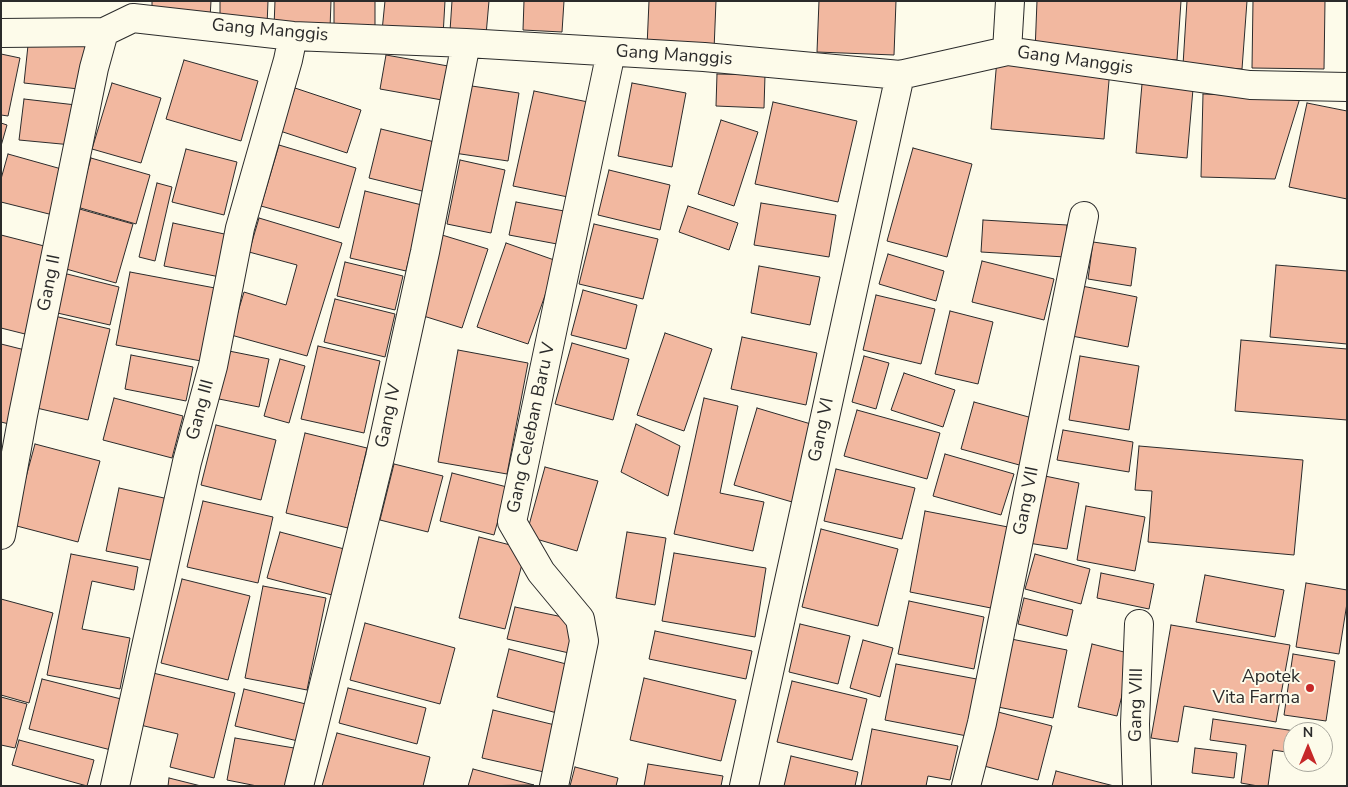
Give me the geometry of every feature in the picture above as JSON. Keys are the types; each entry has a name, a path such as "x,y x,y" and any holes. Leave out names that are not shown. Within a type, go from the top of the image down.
{"street":[{"path":"1007,51 1010,1"},
{"name":"Gang Manggis","path":"1,33 104,32 134,10 292,36 466,43 704,57 900,75 1007,51 1250,85 1347,87"},
{"name":"Gang II","path":"1,534 86,106 104,32"},
{"name":"Gang III","path":"115,786 187,462 213,366 240,228 288,60 292,36"},
{"name":"Gang IV","path":"299,786 382,448 425,252 466,43"},
{"name":"Gang Celeban Baru V","path":"554,786 584,641 580,619 541,572 512,522 611,52"},
{"name":"Gang VI","path":"744,786 900,75"},
{"name":"Gang VII","path":"966,786 982,723 1084,216"},
{"name":"Gang VIII","path":"1137,786 1135,724 1139,624"}],"building":[{"path":"152,1 211,1 210,18 152,16"},
{"path":"220,1 268,1 267,26 220,25"},
{"path":"275,1 331,1 330,29 274,27"},
{"path":"334,1 375,1 375,33 334,33"},
{"path":"385,1 445,1 443,36 382,31"},
{"path":"452,1 489,1 486,35 450,31"},
{"path":"524,1 564,1 562,32 523,30"},
{"path":"649,1 716,1 714,50 647,47"},
{"path":"819,1 896,1 894,55 817,52"},
{"path":"1037,1 1181,1 1177,60 1035,52"},
{"path":"1187,1 1247,1 1242,69 1183,65"},
{"path":"1253,1 1325,1 1324,69 1252,68"},
{"path":"29,36 93,43 88,90 24,83"},
{"path":"1,54 20,58 8,116 1,115"},
{"path":"386,55 448,66 442,100 380,89"},
{"path":"997,59 1110,69 1104,139 991,129"},
{"path":"184,60 258,81 241,141 166,119"},
{"path":"717,74 765,75 764,108 716,106"},
{"path":"112,83 161,98 141,163 92,149"},
{"path":"632,83 686,93 672,167 618,156"},
{"path":"1142,84 1193,89 1187,158 1136,153"},
{"path":"465,85 519,93 508,161 454,153"},
{"path":"295,88 361,110 347,153 280,131"},
{"path":"534,91 593,103 573,198 513,186"},
{"path":"1203,94 1300,98 1275,179 1201,177"},
{"path":"24,99 76,105 72,145 19,140"},
{"path":"773,102 857,121 838,202 755,184"},
{"path":"1307,103 1347,111 1347,199 1289,187"},
{"path":"721,120 758,132 734,206 698,194"},
{"path":"1,123 7,125 1,146"},
{"path":"381,129 443,144 430,193 369,178"},
{"path":"279,145 356,168 339,228 261,206"},
{"path":"913,148 972,164 947,257 887,241"},
{"path":"186,149 237,162 224,215 172,202"},
{"path":"8,154 65,170 53,215 1,202 1,179"},
{"path":"91,158 150,175 136,224 77,207"},
{"path":"460,160 505,170 491,233 447,224"},
{"path":"609,170 670,185 660,230 598,215"},
{"path":"157,183 172,187 155,261 139,257"},
{"path":"365,191 422,205 406,271 350,258"},
{"path":"516,202 564,211 557,244 509,235"},
{"path":"761,203 836,215 829,257 754,245"},
{"path":"688,206 738,223 729,250 679,232"},
{"path":"76,208 133,224 116,283 59,267"},
{"path":"259,218 342,243 307,356 231,335 244,292 286,305 297,265 249,252"},
{"path":"983,220 1067,225 1065,257 981,252"},
{"path":"173,223 229,235 220,277 164,266"},
{"path":"594,224 658,239 643,299 579,284"},
{"path":"1,235 48,247 25,334 1,328"},
{"path":"442,235 488,249 462,328 417,314"},
{"path":"1093,242 1136,248 1131,286 1088,279"},
{"path":"506,243 557,261 528,344 477,327"},
{"path":"888,254 944,271 936,301 879,284"},
{"path":"982,261 1054,279 1044,320 972,302"},
{"path":"345,262 403,276 395,310 337,296"},
{"path":"1276,265 1347,271 1347,344 1270,337"},
{"path":"759,266 820,277 810,325 751,313"},
{"path":"130,272 215,288 201,361 116,345"},
{"path":"63,273 119,287 110,325 53,312"},
{"path":"1082,286 1137,297 1128,347 1072,336"},
{"path":"583,290 637,305 626,349 571,335"},
{"path":"876,295 935,309 921,364 863,350"},
{"path":"335,299 395,314 385,357 324,342"},
{"path":"950,311 993,322 978,384 935,374"},
{"path":"50,315 110,329 88,420 28,406"},
{"path":"665,333 712,349 684,431 637,415"},
{"path":"742,337 817,353 806,405 731,389"},
{"path":"1241,340 1347,349 1347,420 1235,411"},
{"path":"572,343 629,359 613,420 555,404"},
{"path":"1,344 33,352 13,425 1,422"},
{"path":"318,346 380,361 364,433 301,419"},
{"path":"219,349 269,359 259,407 209,397"},
{"path":"458,350 528,363 507,474 438,462"},
{"path":"131,355 193,367 186,401 125,389"},
{"path":"864,356 889,363 876,409 852,402"},
{"path":"1080,356 1139,366 1129,430 1069,420"},
{"path":"280,359 305,366 289,423 264,416"},
{"path":"904,373 955,390 943,427 891,410"},
{"path":"114,398 183,416 172,458 103,440"},
{"path":"704,398 738,406 720,493 764,502 753,551 674,534"},
{"path":"974,402 1036,419 1023,466 961,449"},
{"path":"757,408 821,427 799,504 734,485"},
{"path":"857,410 940,433 927,479 844,456"},
{"path":"636,424 680,446 668,496 621,472"},
{"path":"216,425 276,440 261,500 201,485"},
{"path":"1063,430 1133,442 1129,472 1057,460"},
{"path":"305,433 367,448 348,528 286,513"},
{"path":"35,444 100,461 78,542 13,525"},
{"path":"1139,446 1303,460 1294,555 1148,542 1152,491 1135,490"},
{"path":"945,454 1014,474 1001,515 933,496"},
{"path":"394,464 443,476 428,532 380,520"},
{"path":"545,467 598,481 577,551 526,536"},
{"path":"836,469 915,488 902,539 824,521"},
{"path":"452,473 507,487 494,535 440,521"},
{"path":"1040,475 1079,483 1067,549 1028,543"},
{"path":"119,488 173,500 160,562 106,551"},
{"path":"203,501 273,517 258,583 187,567"},
{"path":"1086,506 1145,517 1135,571 1077,560"},
{"path":"925,511 1008,527 991,608 910,592"},
{"path":"821,529 898,549 878,626 802,607"},
{"path":"280,532 348,550 336,596 267,578"},
{"path":"627,532 666,538 655,605 616,598"},
{"path":"479,537 526,549 505,629 459,618"},
{"path":"674,553 766,568 755,637 662,621"},
{"path":"71,554 138,567 134,590 92,581 82,629 130,638 120,689 47,675"},
{"path":"1035,554 1090,569 1081,604 1025,589"},
{"path":"1101,573 1154,584 1149,609 1097,598"},
{"path":"1205,575 1284,590 1275,637 1196,622"},
{"path":"182,579 250,596 228,680 161,663"},
{"path":"1306,583 1347,590 1347,603 1339,654 1296,647"},
{"path":"263,586 326,598 307,690 245,678"},
{"path":"1024,598 1073,610 1067,636 1018,624"},
{"path":"1,599 53,613 29,703 1,695"},
{"path":"909,601 984,617 974,669 898,654"},
{"path":"515,607 577,620 569,653 507,639"},
{"path":"365,623 455,648 440,704 350,680"},
{"path":"800,624 850,636 838,684 789,672"},
{"path":"1171,625 1290,645 1276,722 1184,706 1178,742 1151,738"},
{"path":"655,631 752,651 746,679 649,659"},
{"path":"1006,638 1067,650 1053,718 993,706"},
{"path":"863,640 893,648 880,697 850,688"},
{"path":"1092,644 1132,654 1117,716 1078,707"},
{"path":"509,649 570,665 557,713 497,697"},
{"name":"Apotek Vita Farma","path":"1293,654 1335,661 1326,721 1284,715"},
{"path":"896,664 982,680 972,737 885,720"},
{"path":"149,672 235,693 214,778 170,767 178,734 136,724"},
{"path":"644,678 736,700 721,761 630,740"},
{"path":"42,679 125,700 111,750 29,729"},
{"path":"792,681 867,699 852,760 777,742"},
{"path":"348,688 426,708 417,744 339,723"},
{"path":"244,689 310,705 302,742 235,726"},
{"path":"1,697 27,704 15,748 1,745"},
{"path":"493,710 555,725 544,772 482,758"},
{"path":"998,712 1052,726 1038,780 984,766"},
{"path":"1213,719 1283,729 1283,752 1273,750 1268,786 1241,783 1246,745 1210,740"},
{"path":"872,729 958,746 950,780 928,776 926,786 861,786"},
{"path":"337,733 430,757 423,786 322,786"},
{"path":"235,738 294,748 287,786 257,786 227,780"},
{"path":"19,740 94,760 87,786 12,765"},
{"path":"1195,748 1237,753 1234,778 1192,773"},
{"path":"791,756 858,772 855,786 784,786"},
{"path":"648,764 723,776 721,786 644,786"},
{"path":"575,767 618,778 616,786 570,786"},
{"path":"473,769 534,785 468,786"},
{"path":"1056,771 1114,786 1052,786"},
{"path":"169,778 201,786 168,786"}],"place":[{"name":"Apotek Vita Farma","path":"1310,688"}]}
